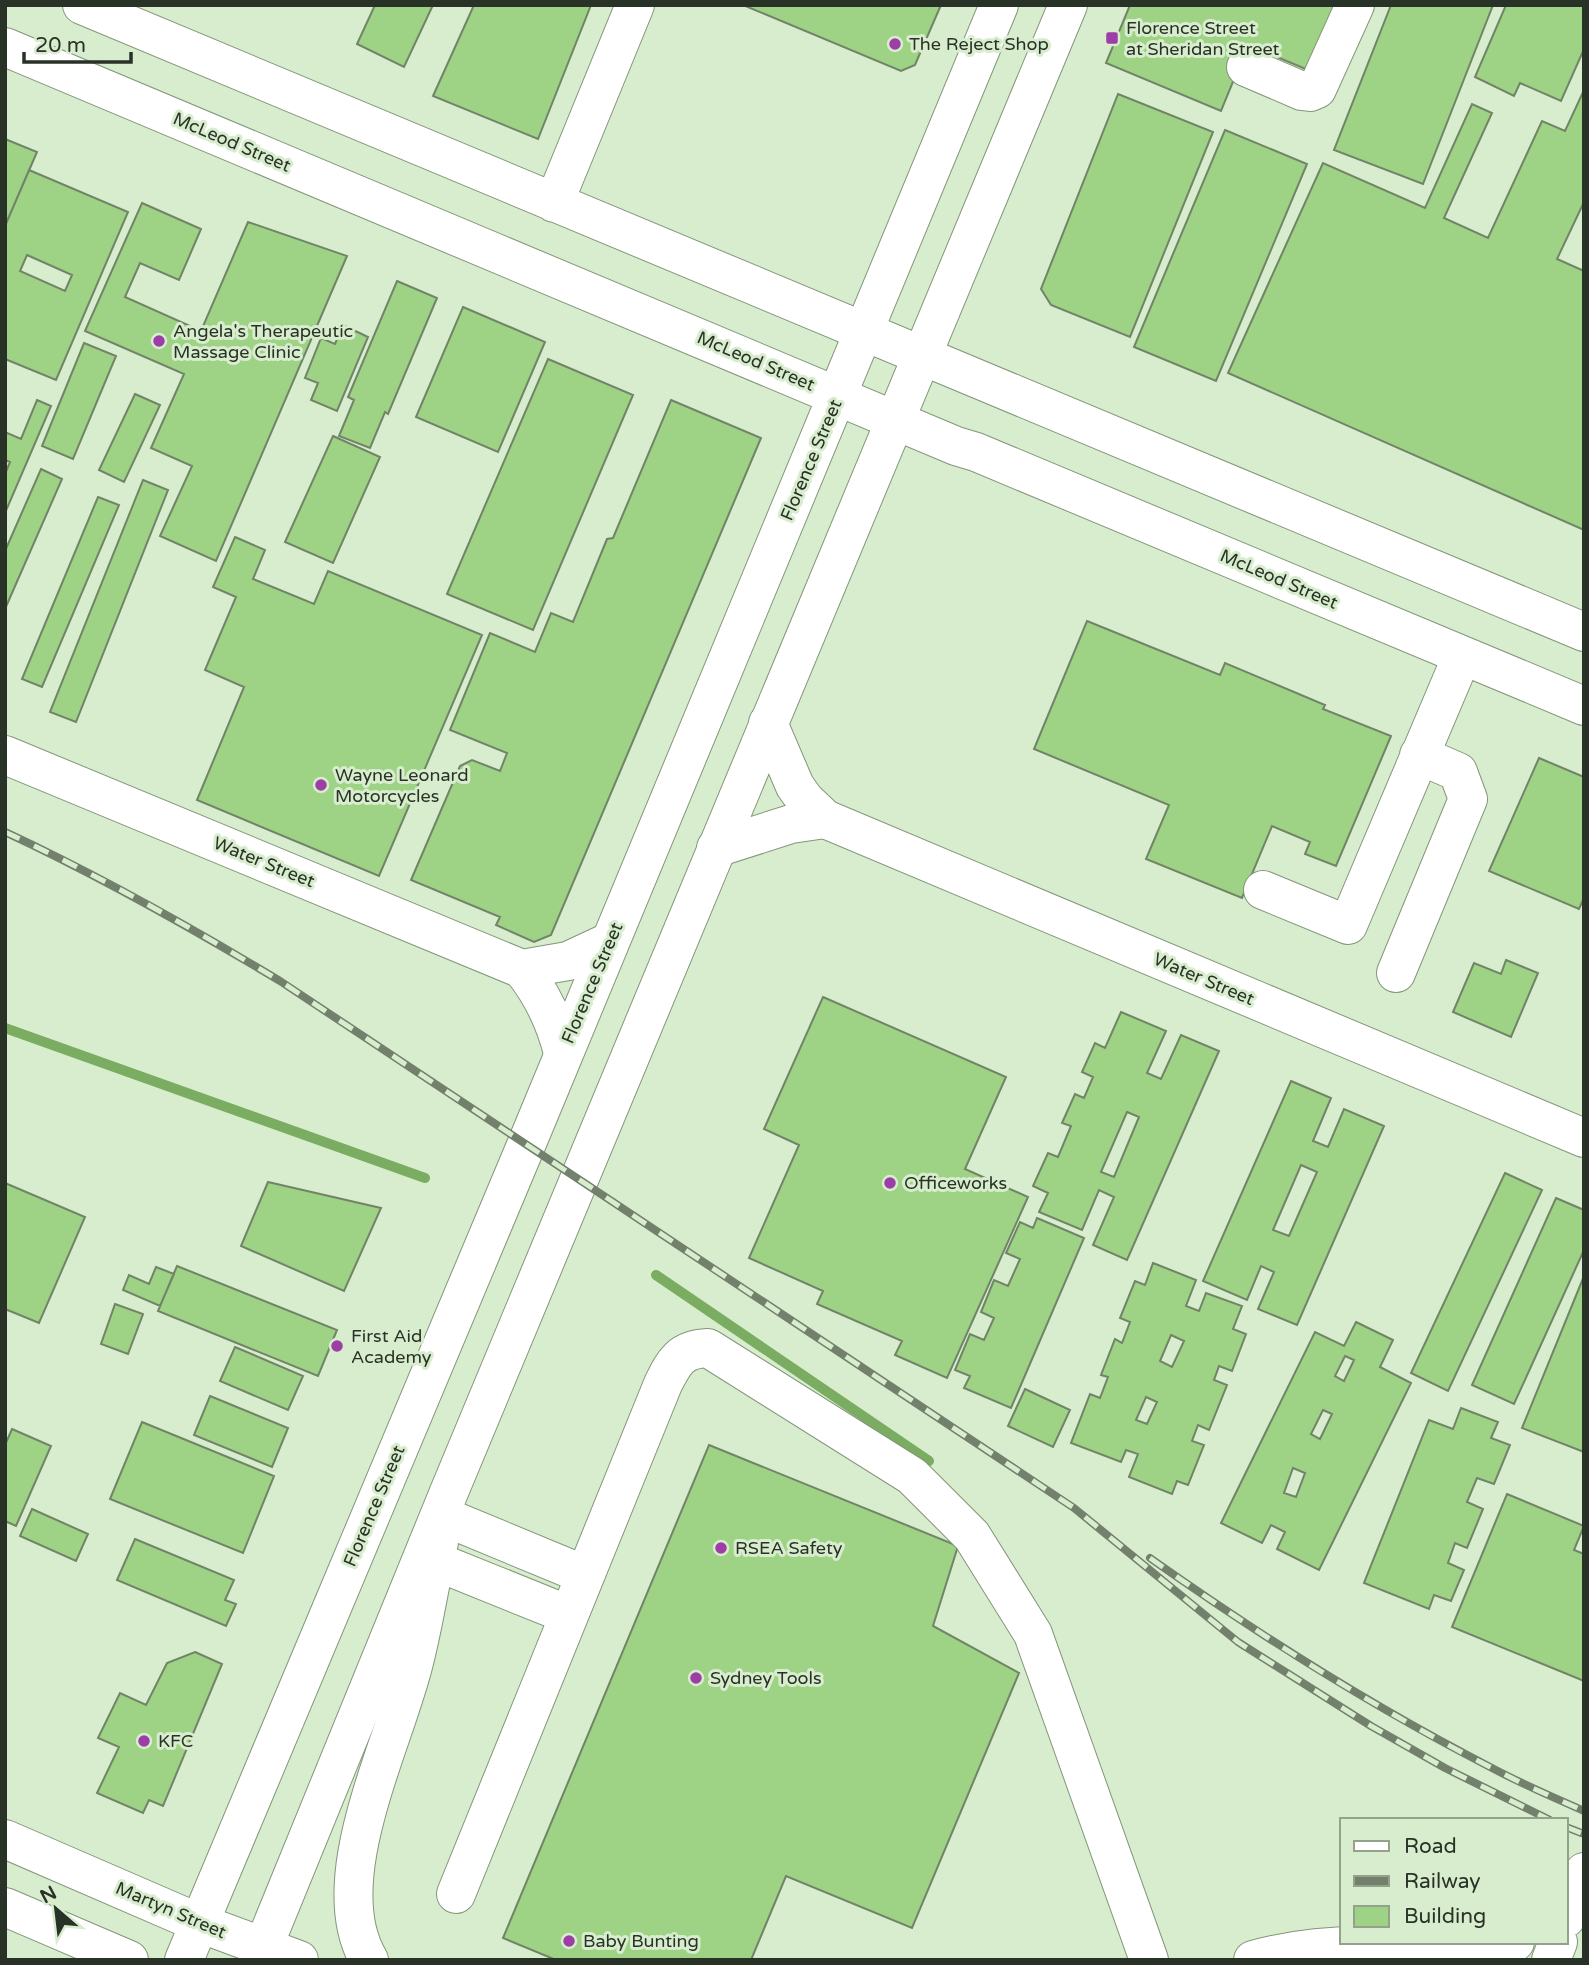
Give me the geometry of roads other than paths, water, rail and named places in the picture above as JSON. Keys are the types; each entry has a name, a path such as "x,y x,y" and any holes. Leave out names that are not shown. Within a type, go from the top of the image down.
{"street":[{"path":"82,5 1584,632"},
{"path":"554,203 635,5"},
{"name":"Florence Street","path":"184,1960 999,5"},
{"path":"260,1953 716,848 1068,5"},
{"path":"1245,67 1302,91 1317,89 1355,5"},
{"name":"McLeod Street","path":"5,47 1584,706"},
{"path":"1263,890 1348,925 1462,656"},
{"name":"Water Street","path":"768,723 795,786 825,819 1584,1138"},
{"name":"Water Street","path":"5,755 522,969"},
{"path":"1396,973 1468,799 1458,772 1419,755"},
{"path":"716,848 791,824 825,819"},
{"path":"522,969 568,961 609,942"},
{"path":"522,969 534,983 550,1012 563,1053"},
{"path":"456,1894 663,1384 674,1362 692,1349 708,1348 912,1476 972,1536 1033,1634 1149,1960"},
{"path":"369,1960 360,1943 353,1916 357,1846 414,1663 447,1504"},
{"path":"447,1504 585,1575"},
{"path":"435,1561 569,1615"},
{"name":"Martyn Street","path":"5,1839 199,1923 260,1953 299,1960"},
{"path":"5,1906 129,1960"},
{"path":"1253,1960 1310,1947 1335,1945 1479,1954 1509,1944"}],"waterway":[{"path":"5,1028 425,1178"},
{"path":"656,1275 929,1461"}],"railway":[{"path":"5,832 144,903 280,981 1074,1508 1238,1642 1371,1726 1445,1768 1546,1818"},
{"path":"1150,1558 1233,1615 1360,1695 1503,1774 1584,1811"},
{"path":"1568,1828 1584,1834"}],"place":[{"name":"Florence Street at Sheridan Street","path":"1112,38"},
{"name":"The Reject Shop","path":"895,44"},
{"name":"Angela's Therapeutic Massage Clinic","path":"159,341"},
{"name":"Wayne Leonard Motorcycles","path":"321,785"},
{"name":"Officeworks","path":"890,1183"},
{"name":"First Aid Academy","path":"337,1346"},
{"name":"RSEA Safety","path":"721,1548"},
{"name":"Sydney Tools","path":"696,1678"},
{"name":"KFC","path":"144,1741"},
{"name":"Baby Bunting","path":"569,1941"}]}
